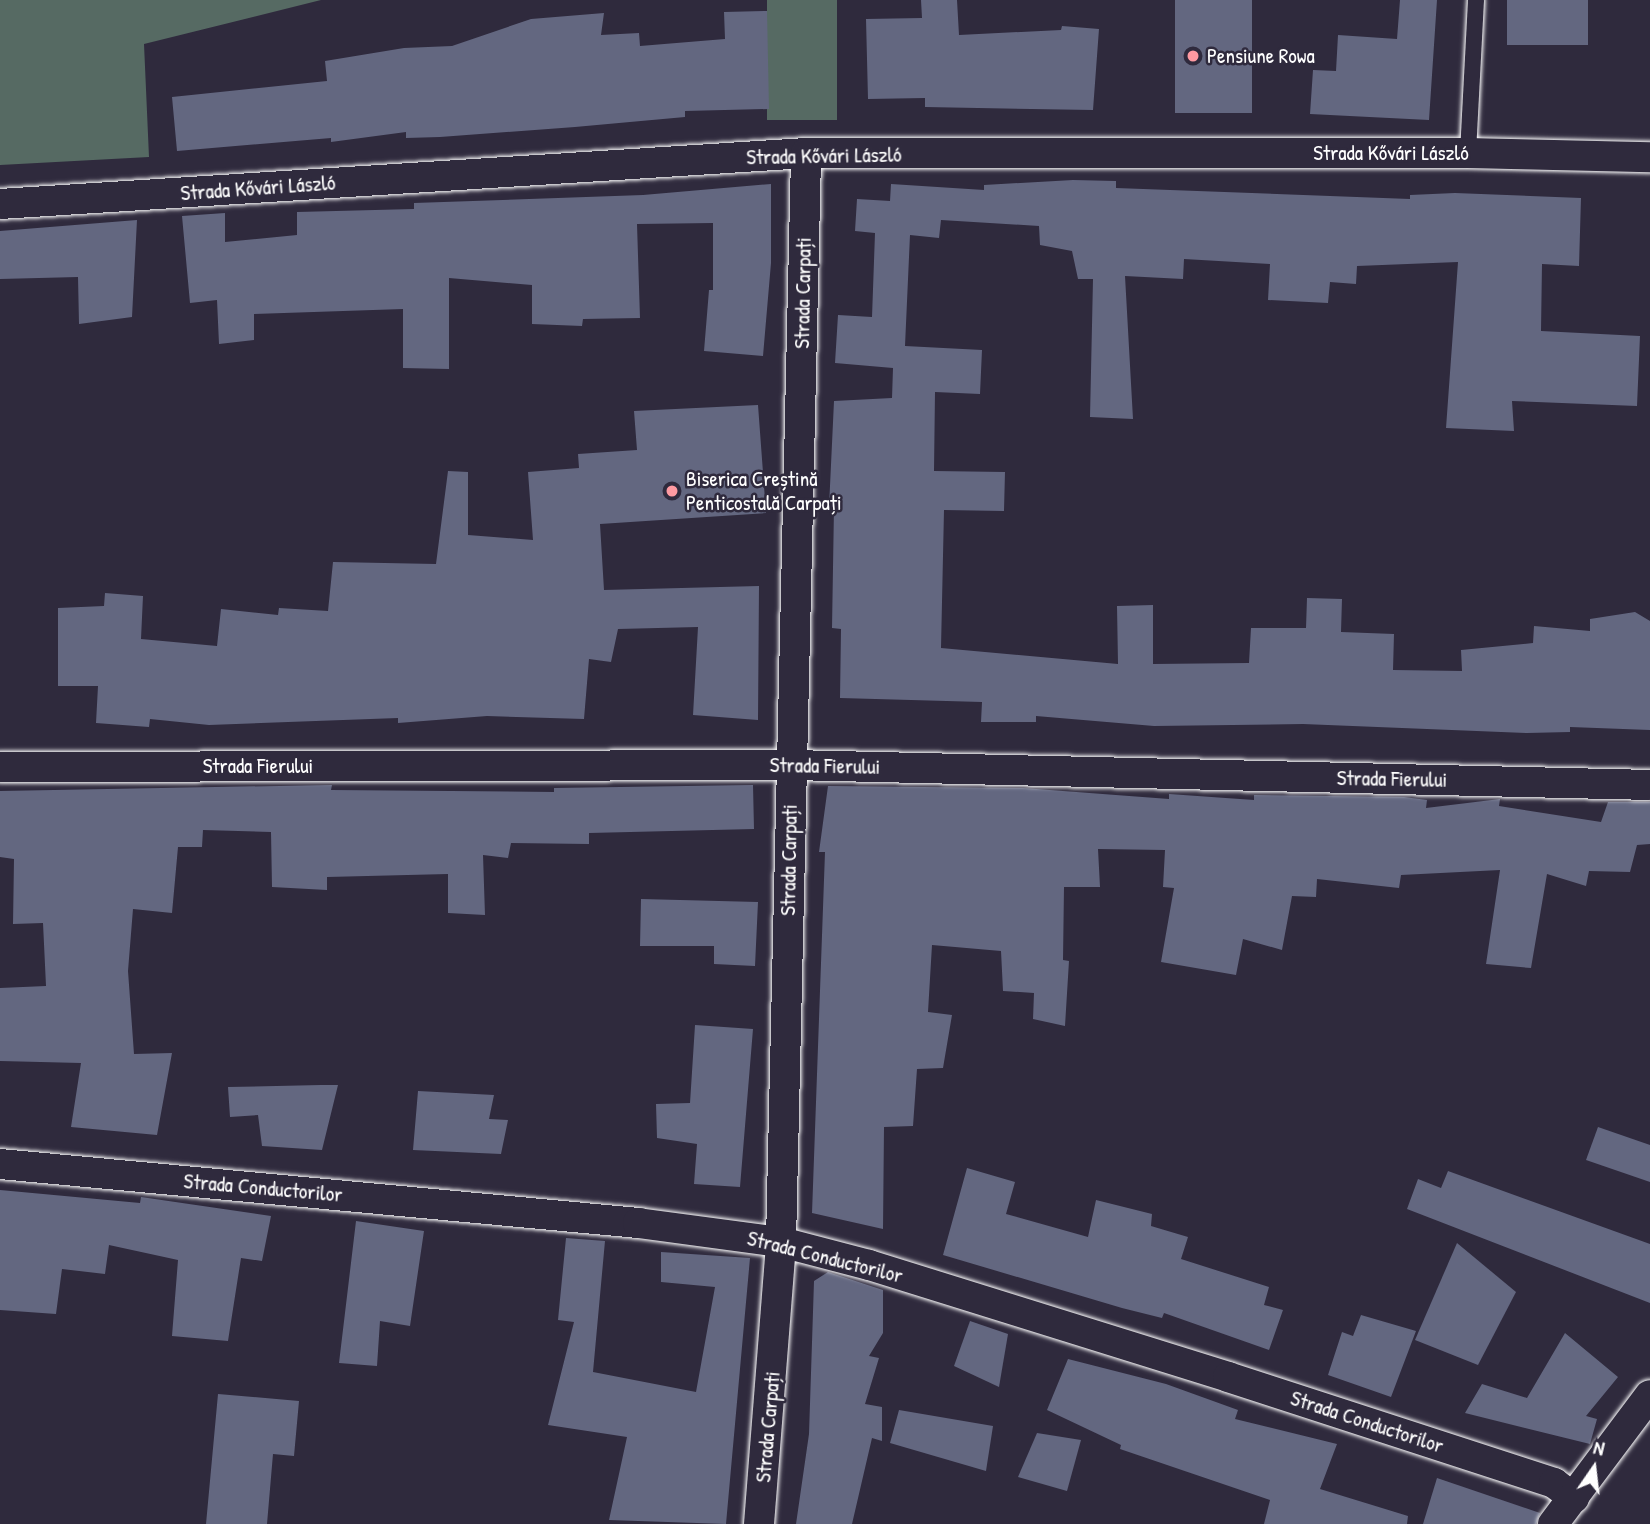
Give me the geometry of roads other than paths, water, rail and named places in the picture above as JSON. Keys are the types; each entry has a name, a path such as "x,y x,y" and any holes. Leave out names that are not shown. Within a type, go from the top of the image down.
{"street":[{"name":"Strada Kővári László","path":"0,204 806,153 1468,153 1650,157"},
{"name":"Strada Carpați","path":"759,1524 781,1242 806,153"},
{"name":"Strada Fierului","path":"0,767 791,765 1650,785"},
{"name":"Strada Conductorilor","path":"0,1164 638,1223 781,1242 869,1265 1228,1377 1554,1483 1574,1497"},
{"path":"1553,1524 1650,1395"}],"lane":[{"path":"1468,153 1476,0"}],"place":[{"name":"Pensiune Rowa","path":"1193,56"},
{"name":"Biserica Creștină Penticostală Carpați","path":"672,491"}]}
